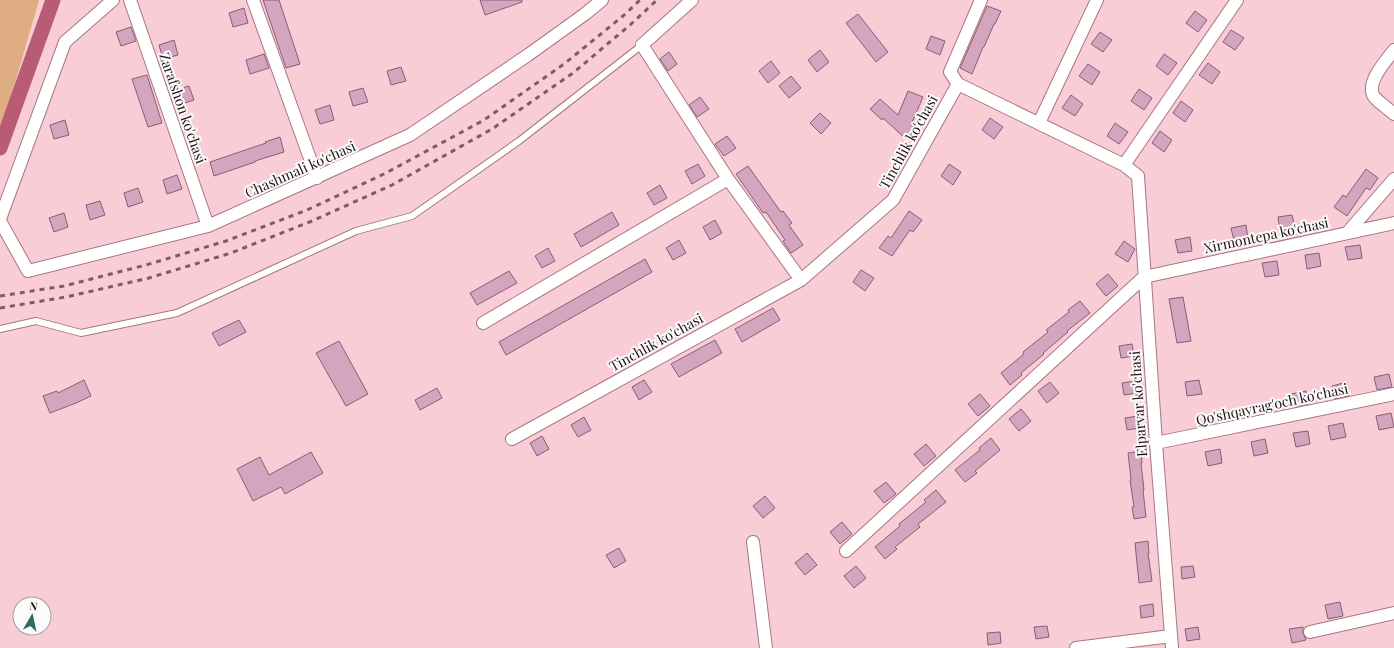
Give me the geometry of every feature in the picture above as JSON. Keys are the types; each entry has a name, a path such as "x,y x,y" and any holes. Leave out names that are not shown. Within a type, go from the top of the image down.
{"street":[{"path":"0,220 65,42 113,0"},
{"name":"Zarafshon ko'chasi","path":"130,0 208,226"},
{"path":"253,0 317,178"},
{"name":"Chashmali ko'chasi","path":"0,220 28,271 208,226 410,135 528,55 586,14 602,0"},
{"path":"692,0 642,45 728,179 801,280"},
{"path":"981,0 950,72 958,84 1124,165 1237,0"},
{"path":"1039,123 1097,0"},
{"path":"1394,50 1375,76 1371,89 1373,96 1394,114"},
{"name":"Tinchlik ko'chasi","path":"512,439 801,280 893,200 958,84"},
{"name":"Elparvar ko'chasi","path":"1124,165 1138,176 1144,277 1172,648"},
{"path":"482,323 728,179"},
{"path":"1348,232 1394,179"},
{"name":"Xirmontepa ko'chasi","path":"1144,277 1394,223"},
{"path":"846,551 1144,277"},
{"name":"Qo'shqayrag'och ko'chasi","path":"1156,443 1394,394"},
{"path":"753,542 766,648"},
{"path":"1310,632 1394,613"},
{"path":"1076,648 1171,636"}],"lane":[{"path":"0,329 36,320 80,333 177,313 356,231 412,216 518,141 642,45"}],"shaded area":[{"path":"0,0 39,0 9,104 0,125"}],"building":[{"path":"263,0 279,0 300,64 286,68"},
{"path":"480,0 522,0 522,2 485,15"},
{"path":"987,6 1001,11 983,47 972,74 960,68"},
{"path":"244,8 248,23 233,27 229,13"},
{"path":"1195,11 1207,20 1198,32 1186,23"},
{"path":"858,14 888,52 876,62 846,23"},
{"path":"131,27 136,41 121,46 116,32"},
{"path":"1231,30 1244,38 1235,50 1223,42"},
{"path":"1100,32 1112,40 1103,52 1091,44"},
{"path":"931,36 945,41 940,55 926,49"},
{"path":"174,40 178,55 163,59 159,45"},
{"path":"820,50 829,62 817,72 808,60"},
{"path":"669,52 677,64 668,71 660,59"},
{"path":"264,54 269,68 250,74 246,60"},
{"path":"1164,54 1177,63 1168,75 1156,66"},
{"path":"771,61 780,73 768,83 759,71"},
{"path":"1208,63 1220,72 1212,84 1199,75"},
{"path":"1088,64 1100,72 1092,85 1079,76"},
{"path":"401,67 406,81 391,85 387,71"},
{"path":"147,75 162,123 148,127 132,79"},
{"path":"791,76 801,88 789,98 779,86"},
{"path":"189,86 194,100 179,105 175,90"},
{"path":"363,88 368,102 353,106 349,92"},
{"path":"1139,89 1152,98 1144,110 1131,101"},
{"path":"908,91 923,97 911,125 915,129 906,139 883,118 882,120 870,109 880,99 898,115"},
{"path":"1071,95 1083,104 1075,116 1062,108"},
{"path":"700,97 709,109 697,117 689,105"},
{"path":"1181,101 1193,110 1185,122 1173,113"},
{"path":"330,105 334,120 320,124 315,110"},
{"path":"820,113 831,123 821,134 810,123"},
{"path":"990,118 1003,127 994,139 982,130"},
{"path":"65,120 69,135 54,139 50,125"},
{"path":"1115,123 1128,132 1119,144 1107,136"},
{"path":"1160,131 1172,140 1164,152 1152,143"},
{"path":"727,136 736,148 724,156 715,144"},
{"path":"280,137 284,152 214,176 210,162"},
{"path":"698,164 705,176 692,184 685,171"},
{"path":"949,164 961,172 953,185 941,176"},
{"path":"748,166 781,212 783,211 792,223 789,225 803,245 791,253 783,241 785,240 766,212 763,213 736,174"},
{"path":"1366,169 1378,178 1370,190 1366,188 1347,216 1334,207 1343,195 1346,197"},
{"path":"177,175 182,189 167,194 163,180"},
{"path":"660,185 667,198 654,205 647,193"},
{"path":"138,188 143,202 128,207 124,193"},
{"path":"100,201 105,215 90,220 86,205"},
{"path":"909,211 922,220 913,232 910,230 892,256 879,248 888,236 891,238"},
{"path":"612,212 619,225 581,247 574,234"},
{"path":"64,213 68,227 54,232 49,218"},
{"path":"1292,215 1295,228 1280,231 1278,217"},
{"path":"715,220 722,233 710,240 703,227"},
{"path":"1246,225 1248,239 1234,241 1231,228"},
{"path":"1190,237 1192,251 1178,253 1175,240"},
{"path":"679,240 686,253 673,260 666,248"},
{"path":"1124,241 1135,249 1128,262 1115,254"},
{"path":"1360,245 1362,258 1348,260 1345,247"},
{"path":"548,248 555,261 542,268 535,256"},
{"path":"1319,253 1321,266 1307,269 1305,255"},
{"path":"645,259 652,272 506,355 499,342"},
{"path":"1277,261 1279,275 1265,277 1262,263"},
{"path":"861,270 874,278 865,291 853,282"},
{"path":"509,271 517,283 477,305 470,293"},
{"path":"1108,274 1118,286 1106,296 1096,284"},
{"path":"1183,297 1191,341 1177,343 1169,299"},
{"path":"1080,301 1090,313 1067,331 1068,332 1021,373 1022,375 1010,385 1001,373 1024,354 1023,352 1048,332 1046,330 1069,312 1068,310"},
{"path":"773,308 780,320 742,342 735,329"},
{"path":"239,320 246,332 219,346 212,333"},
{"path":"715,340 722,353 679,377 671,364"},
{"path":"339,341 368,394 346,406 316,353"},
{"path":"1132,344 1134,356 1121,358 1119,346"},
{"path":"1389,374 1392,387 1377,390 1374,377"},
{"path":"84,380 91,396 50,413 43,396 57,391 58,393"},
{"path":"644,380 652,392 639,400 632,387"},
{"path":"1199,380 1202,394 1187,396 1185,382"},
{"path":"1135,381 1137,393 1124,395 1122,383"},
{"path":"1050,382 1059,393 1047,403 1038,391"},
{"path":"1347,382 1349,396 1335,399 1332,386"},
{"path":"437,388 442,398 420,410 415,400"},
{"path":"1306,391 1308,404 1294,407 1291,394"},
{"path":"980,394 990,406 978,416 968,404"},
{"path":"1021,409 1031,421 1019,431 1009,419"},
{"path":"1391,413 1394,427 1379,430 1376,416"},
{"path":"1138,416 1140,428 1127,430 1125,418"},
{"path":"584,417 591,430 578,437 571,425"},
{"path":"1343,423 1346,437 1331,440 1328,426"},
{"path":"1308,431 1310,444 1296,447 1293,433"},
{"path":"542,436 549,449 537,456 530,443"},
{"path":"991,438 1000,450 975,471 977,473 965,482 955,470 980,450 979,448"},
{"path":"1265,439 1268,453 1254,456 1251,442"},
{"path":"926,444 936,456 924,466 914,454"},
{"path":"1220,449 1222,463 1208,466 1205,452"},
{"path":"1141,451 1146,517 1134,519 1128,453"},
{"path":"311,452 323,473 285,494 281,487 253,501 237,469 260,457 269,475"},
{"path":"886,482 896,494 884,503 874,491"},
{"path":"936,490 946,502 918,524 920,527 895,547 897,549 885,559 875,547 900,526 899,524 926,502 924,500"},
{"path":"765,496 775,508 763,518 753,506"},
{"path":"842,522 852,534 840,544 830,532"},
{"path":"1148,541 1152,581 1139,583 1135,543"},
{"path":"619,548 626,561 614,568 606,555"},
{"path":"807,553 817,565 805,575 795,563"},
{"path":"856,566 866,578 854,588 844,576"},
{"path":"1193,566 1195,577 1182,579 1181,567"},
{"path":"1340,602 1343,616 1328,619 1325,605"},
{"path":"1153,604 1154,616 1141,618 1140,606"},
{"path":"1047,626 1049,637 1036,639 1034,627"},
{"path":"1198,627 1200,639 1187,641 1185,629"},
{"path":"1303,627 1303,633 1306,640 1292,643 1289,629"},
{"path":"1000,632 1001,643 988,645 987,633"}],"waterway":[{"path":"0,148 53,0"}],"railway":[{"path":"0,296 64,286 146,265 226,241 307,210 384,174 484,120 564,64 623,16 640,0"},
{"path":"0,308 66,297 149,278 231,253 312,221 392,185 492,129 573,73 657,0"}]}
